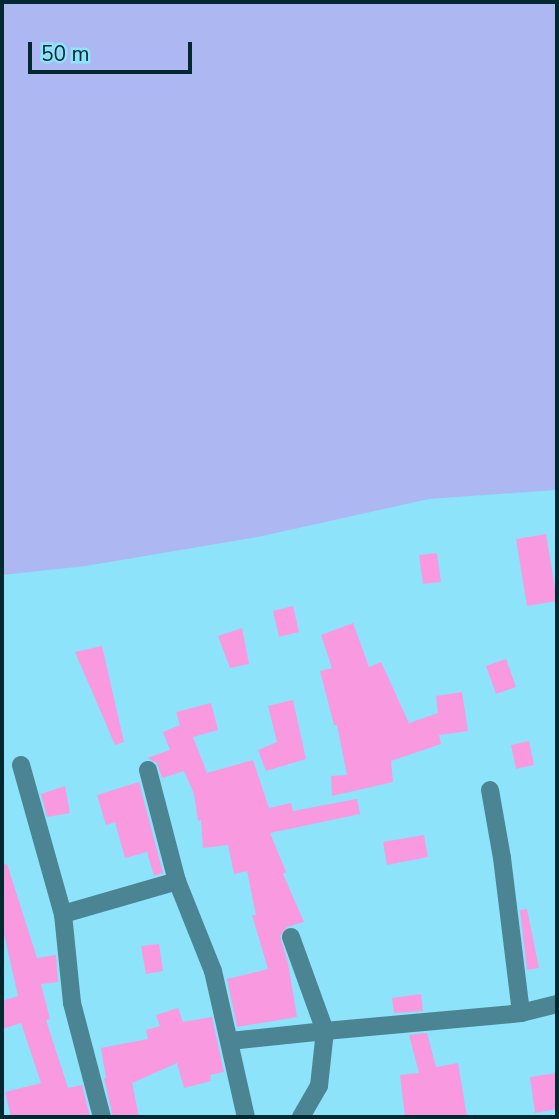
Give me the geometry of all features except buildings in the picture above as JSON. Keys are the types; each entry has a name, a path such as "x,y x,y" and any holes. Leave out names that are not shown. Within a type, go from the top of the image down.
{"street":[{"path":"21,765 63,914 72,1003 102,1117"},
{"path":"148,771 177,881 213,971 246,1117"},
{"path":"490,790 502,858 521,1013"},
{"path":"63,914 177,881"},
{"path":"291,937 325,1031 319,1086 301,1117"},
{"path":"230,1041 521,1013 557,1004"}],"water":[{"path":"2,2 557,2 557,490 429,499 258,537 86,566 2,575"}]}
